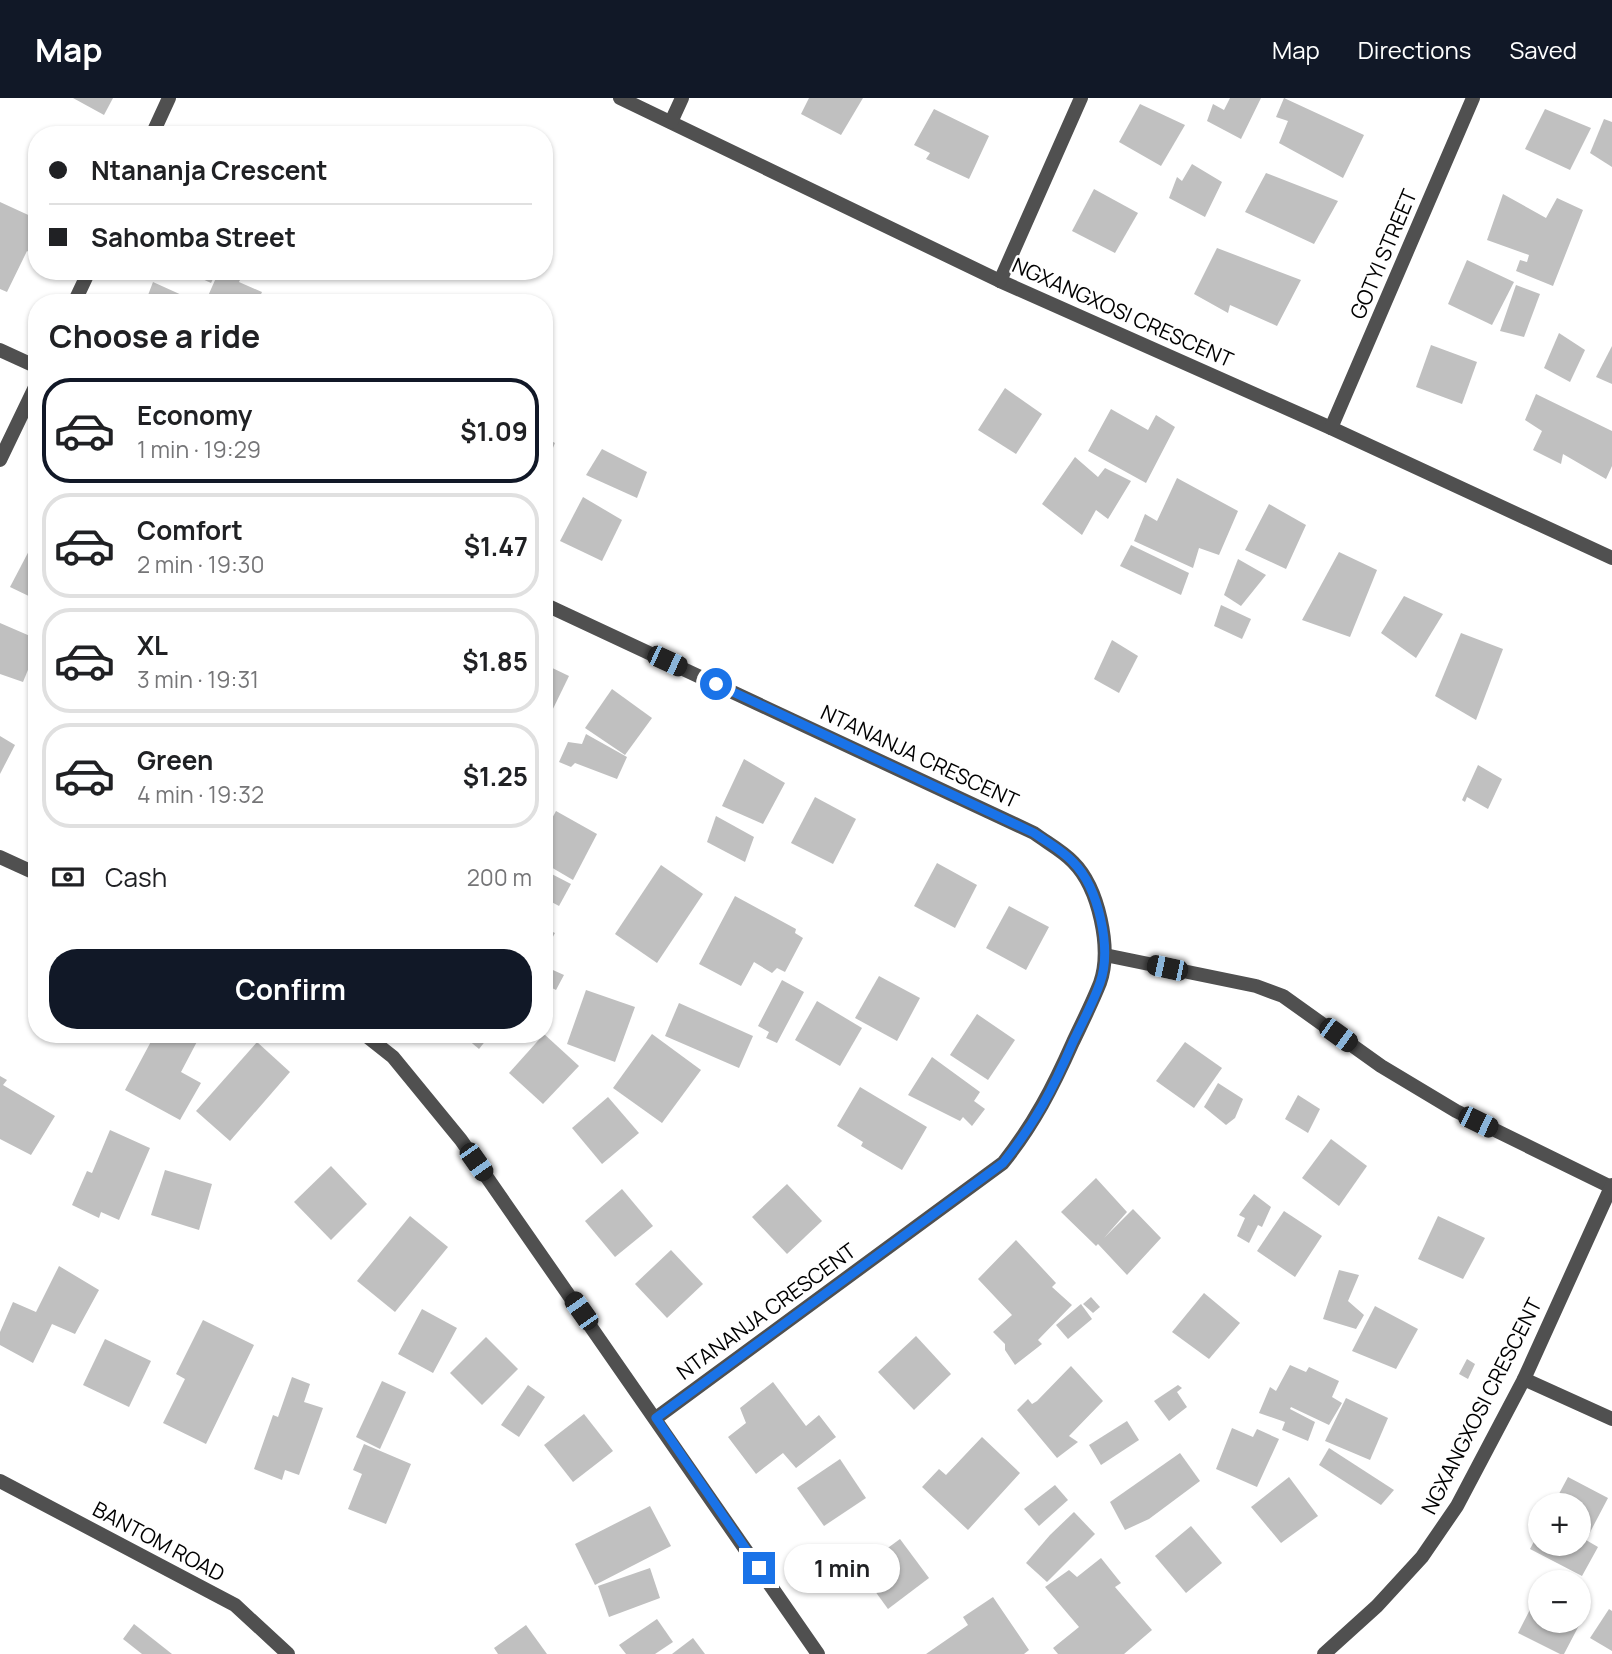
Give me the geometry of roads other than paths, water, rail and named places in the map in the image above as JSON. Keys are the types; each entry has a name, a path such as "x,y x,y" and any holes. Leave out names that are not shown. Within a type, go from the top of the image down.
{"street":[{"path":"156,126 169,98"},
{"name":"NGXANGXOSI CRESCENT","path":"620,98 1000,281 1331,428 1612,558"},
{"path":"671,122 682,98"},
{"path":"1000,281 1081,98"},
{"name":"GOTYI STREET","path":"1331,428 1473,98"},
{"path":"0,350 28,363"},
{"path":"0,460 28,402"},
{"name":"NTANANJA CRESCENT","path":"553,608 1034,833 1074,862 1089,887 1099,910 1105,954 1100,982 1053,1088 1028,1131 1003,1163 656,1418"},
{"path":"0,856 28,870"},
{"path":"1105,954 1256,986 1283,996 1381,1066 1456,1111 1612,1186"},
{"path":"376,1043 393,1057 454,1131 818,1654"},
{"name":"NGXANGXOSI CRESCENT","path":"1324,1654 1377,1606 1422,1557 1457,1506 1524,1379 1612,1186"},
{"path":"1524,1379 1612,1419"},
{"name":"BANTOM ROAD","path":"0,1481 235,1605 288,1654"}]}
